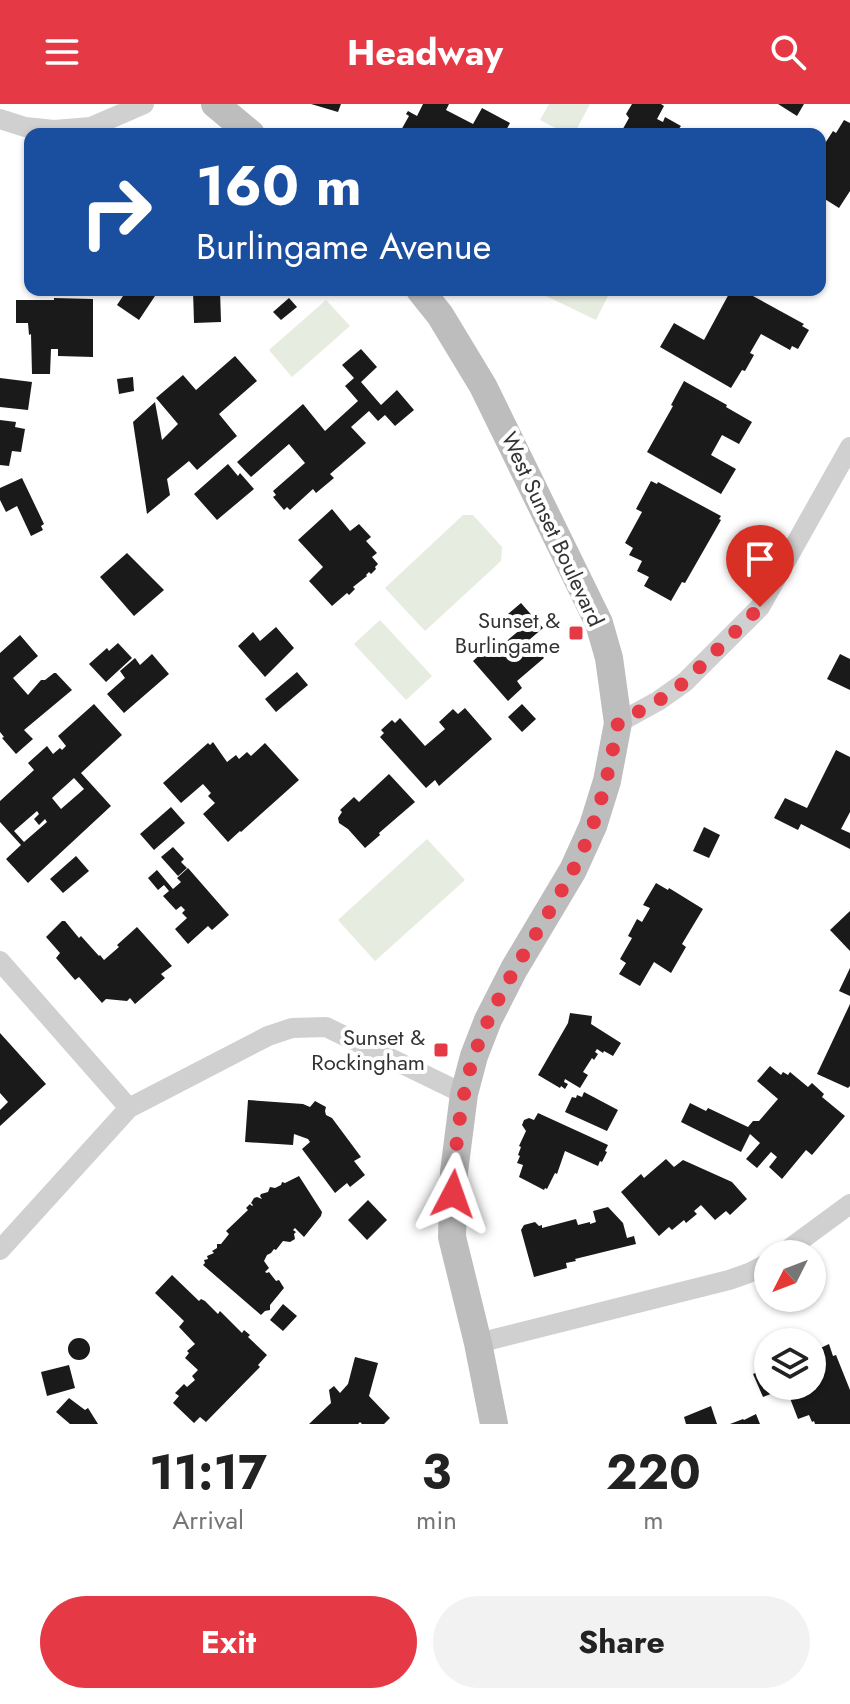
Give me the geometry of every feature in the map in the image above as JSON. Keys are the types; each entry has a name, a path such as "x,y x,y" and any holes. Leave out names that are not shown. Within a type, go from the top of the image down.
{"main road":[{"path":"215,104 244,128"},
{"name":"West Sunset Boulevard","path":"425,296 440,315 483,386 599,623 609,658 618,723 607,781 593,826 573,870 514,969 488,1020 464,1094 454,1172 452,1237 494,1424"}],"street":[{"path":"79,128 91,127 144,104"},
{"path":"0,119 35,128"},
{"path":"618,723 685,682 760,607 850,447"},
{"path":"0,961 129,1108"},
{"path":"0,1250 129,1108 268,1036 292,1028 326,1027 464,1094"},
{"path":"801,1240 850,1204"},
{"path":"478,1343 729,1280 754,1270"}],"shaded area":[{"path":"549,104 590,104 577,128 555,128 540,120"},
{"path":"546,296 608,296 596,320"},
{"path":"326,300 350,326 292,377 269,350"},
{"path":"463,515 473,515 502,547 501,561 425,631 385,588"},
{"path":"380,620 432,676 406,700 354,644"},
{"path":"427,839 465,880 375,961 338,920"}],"building":[{"path":"311,104 341,104 338,112"},
{"path":"423,104 449,104 446,110 473,124 482,108 510,123 507,128 402,128 409,116 406,114 408,111 417,116"},
{"path":"632,104 661,104 664,106 657,119 663,122 665,117 681,126 623,128 629,118 626,114"},
{"path":"778,104 804,104 797,116"},
{"path":"844,120 850,123 850,191 839,208 826,200 826,142 833,131 836,133"},
{"path":"123,296 155,296 139,320 117,305"},
{"path":"193,296 220,296 221,322 194,323"},
{"path":"728,296 753,296 804,324 802,326 809,330 798,349 792,346 790,350 761,334 750,353 754,355 731,388 660,347 674,323 704,340"},
{"path":"289,298 297,307 281,320 273,312"},
{"path":"93,299 93,357 58,356 58,349 51,349 50,374 32,374 31,334 28,323 16,323 16,300"},
{"path":"361,349 377,367 361,382 381,405 397,390 414,410 395,426 385,415 378,421 369,411 351,427 366,443 330,474 334,478 316,493 313,489 290,510 287,507 284,510 273,497 276,495 273,491 305,463 289,444 251,477 237,462 303,404 325,431 358,401 345,386 354,378 342,365"},
{"path":"235,356 257,381 219,414 237,436 197,470 189,461 167,479 170,495 147,514 133,422 155,402 162,440 178,424 156,398 183,375 196,390"},
{"path":"133,377 134,391 119,394 117,379"},
{"path":"0,378 32,382 28,410 0,407"},
{"path":"684,381 752,422 739,444 722,435 711,455 736,469 721,494 647,452"},
{"path":"0,420 16,422 15,427 25,429 21,452 12,451 9,466 0,465"},
{"path":"228,464 254,489 217,520 194,494"},
{"path":"22,478 44,524 41,526 43,530 31,536 17,506 6,512 0,500 0,488"},
{"path":"651,481 721,516 685,583 682,582 671,601 644,586 649,577 637,571 642,561 629,555 633,548 625,543 642,512 636,509"},
{"path":"332,509 350,531 359,524 371,537 366,541 377,553 372,557 378,564 371,574 369,572 353,587 355,589 349,595 347,593 332,606 309,581 323,567 298,540"},
{"path":"127,553 164,590 134,616 100,577"},
{"path":"521,603 543,628 529,640 544,658 517,681 522,688 508,701 473,661 486,649 491,654 521,629 508,614"},
{"path":"276,627 294,648 265,677 238,646 253,632 260,641"},
{"path":"20,635 38,656 13,678 28,695 41,680 54,673 72,690 24,730 33,739 16,754 0,732 0,653"},
{"path":"118,643 132,658 106,682 89,664 107,648 109,651"},
{"path":"152,654 169,674 124,713 107,694 125,678 120,671 135,658 140,665"},
{"path":"840,654 850,659 850,690 827,679"},
{"path":"297,672 308,685 276,712 265,699"},
{"path":"94,704 122,735 81,773 111,806 28,883 6,859 21,845 0,822 0,801 34,770 28,763 47,746 53,754 66,746 58,736","holes":["74,778 84,789 61,809 52,798","37,811 39,814 34,819 39,825 45,819 47,822 24,842 14,831"]},
{"path":"522,704 536,719 522,732 508,717"},
{"path":"465,708 492,739 439,786 435,780 426,788 380,737 384,733 381,730 392,720 395,723 400,718 425,746 445,729 439,722 453,709 458,714"},
{"path":"213,742 227,762 236,755 239,759 247,752 251,756 265,743 299,780 228,842 203,814 215,803 203,784 181,803 163,783"},
{"path":"836,750 850,757 850,812 841,829 850,833 850,849 801,824 798,830 774,818 785,798 807,808"},
{"path":"389,774 415,802 365,848 339,823 340,810 354,797 359,802"},
{"path":"171,807 185,823 154,850 140,834"},
{"path":"704,827 720,835 709,858 693,851"},
{"path":"173,847 184,859 181,862 187,868 178,876 161,857"},
{"path":"76,856 89,871 63,893 50,879"},
{"path":"188,868 229,915 212,930 208,926 188,944 175,929 187,918 182,913 185,910 181,906 176,910 163,896 169,891 164,885 158,890 148,878 157,870 173,889 181,882 177,878"},
{"path":"656,883 703,909 682,944 686,947 671,973 654,962 640,986 619,974 626,963 620,959 632,938 628,936 637,919 642,922 650,908 643,905"},
{"path":"850,911 850,951 830,930"},
{"path":"62,921 104,960 137,927 172,966 161,974 165,978 135,1004 130,998 127,1001 106,999 102,1003 79,977 75,980 56,958 60,953 46,937"},
{"path":"850,968 850,996 839,991"},
{"path":"850,1004 850,1086 848,1088 817,1074"},
{"path":"570,1013 592,1016 591,1024 621,1043 613,1056 597,1049 595,1052 598,1054 583,1072 588,1075 580,1088 565,1079 564,1082 568,1084 565,1089 538,1075 568,1023"},
{"path":"0,1033 46,1084 0,1126 0,1110 8,1102 0,1093"},
{"path":"770,1066 781,1075 790,1072 808,1087 812,1083 824,1094 822,1097 845,1116 812,1155 806,1150 782,1179 769,1167 777,1157 771,1152 757,1168 746,1159 760,1143 750,1134 741,1152 681,1122 690,1103 748,1127 753,1121 759,1121 778,1099 757,1081"},
{"path":"584,1092 618,1110 607,1131 565,1112 572,1097 582,1097"},
{"path":"248,1100 310,1107 315,1101 326,1107 326,1115 332,1118 361,1157 354,1161 365,1175 350,1187 347,1183 335,1193 302,1149 310,1142 308,1139 294,1134 293,1145 245,1142"},
{"path":"538,1113 608,1145 602,1162 598,1166 565,1151 557,1174 547,1189 519,1177 523,1165 517,1163 519,1146 526,1131 522,1125 524,1120 534,1120"},
{"path":"666,1159 674,1167 683,1160 732,1182 747,1199 730,1215 726,1211 715,1220 701,1205 694,1211 697,1214 686,1223 684,1220 672,1230 669,1227 659,1236 621,1192 641,1174 644,1178"},
{"path":"299,1176 322,1212 321,1216 304,1237 295,1228 295,1239 283,1241 267,1255 264,1261 269,1268 265,1272 279,1280 284,1288 270,1305 270,1310 261,1315 203,1265 204,1260 214,1253 212,1251 217,1244 221,1244 229,1234 226,1231 248,1210 246,1208 253,1205 254,1198 262,1199 261,1194 268,1192 270,1187 275,1188"},
{"path":"368,1200 387,1220 367,1240 348,1220"},
{"path":"608,1207 623,1223 627,1238 634,1236 636,1244 575,1259 566,1263 567,1268 534,1277 521,1230 524,1225 535,1222 542,1228 576,1219 578,1225 590,1224 596,1222 593,1211"},
{"path":"172,1275 199,1301 205,1301 218,1314 220,1311 242,1333 244,1330 250,1335 248,1337 267,1355 258,1365 260,1367 206,1422 200,1417 194,1423 173,1403 179,1396 175,1393 184,1384 187,1387 195,1380 192,1376 198,1370 185,1358 189,1353 187,1351 195,1344 179,1327 184,1321 155,1293"},
{"path":"283,1304 297,1316 283,1331 270,1320"},
{"path":"75,1338 83,1338 90,1349 83,1360 75,1360 68,1353 68,1345"},
{"path":"829,1344 833,1356 836,1355 850,1390 850,1424 815,1424 809,1415 798,1419 791,1400 826,1400 826,1345"},
{"path":"355,1357 378,1363 369,1396 390,1418 384,1424 309,1424 331,1403 329,1390 334,1386 340,1393 348,1384"},
{"path":"69,1365 75,1388 47,1396 41,1372"},
{"path":"69,1398 85,1410 88,1408 98,1424 70,1424 56,1412"},
{"path":"711,1406 717,1424 686,1424 684,1417"},
{"path":"756,1414 760,1424 730,1424 744,1420"}],"place":[{"name":"Sunset & Burlingame","path":"576,633"},
{"name":"Sunset & Rockingham","path":"441,1050"}],"route":[{"path":"453,1194 464,1094 474,1056 514,969 573,870 593,826 607,781 618,723 685,682 760,607"}]}
